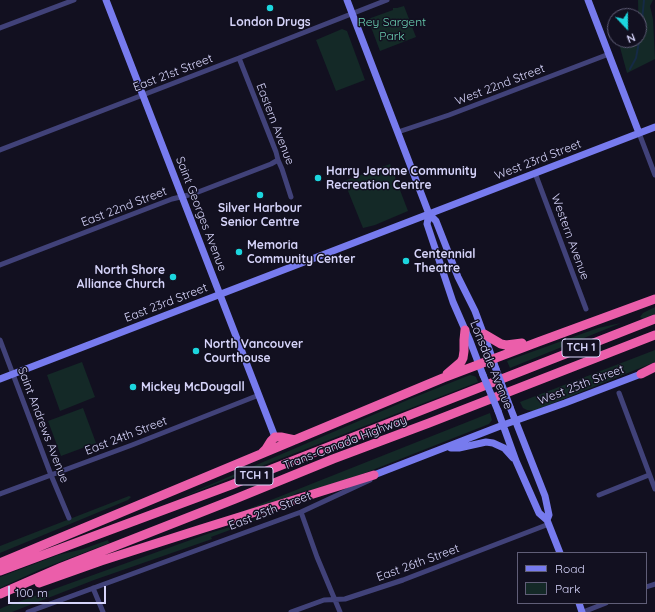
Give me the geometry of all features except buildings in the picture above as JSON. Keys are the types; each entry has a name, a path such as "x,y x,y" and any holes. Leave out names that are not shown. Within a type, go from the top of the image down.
{"highway":[{"path":"0,563 443,378 655,299"},
{"name":"Trans-Canada Highway","path":"0,571 231,485 655,319"},
{"path":"443,378 461,362 463,358 465,330"},
{"path":"484,334 498,344 506,345 538,342"},
{"name":"Trans-Canada Highway","path":"0,596 73,562 235,499 333,458 422,426 655,335"},
{"path":"641,374 655,368"},
{"path":"261,454 275,437 295,440"},
{"path":"0,596 100,561 374,475"}],"street":[{"path":"0,28 74,0"},
{"name":"Saint Georges Avenue","path":"106,0 275,437"},
{"name":"Lonsdale Avenue","path":"347,0 429,214 436,221 458,277 475,311 484,334 496,370 545,496 548,522 560,552"},
{"name":"East 21st Street","path":"0,150 387,0"},
{"path":"588,0 655,175"},
{"name":"West 22nd Street","path":"398,132 449,115 608,54"},
{"name":"Eastern Avenue","path":"239,58 276,152 291,197"},
{"name":"West 23rd Street","path":"429,214 655,127"},
{"name":"East 22nd Street","path":"0,265 172,199 193,194 278,160"},
{"name":"Western Avenue","path":"536,173 586,309"},
{"name":"Lonsdale Avenue","path":"429,214 427,224 428,228 453,302 498,411 516,461 539,513 548,522"},
{"name":"East 23rd Street","path":"0,379 429,214"},
{"name":"Saint Andrews Avenue","path":"0,340 51,475 69,518"},
{"name":"West 25th Street","path":"516,421 641,374"},
{"path":"618,393 655,489"},
{"name":"East 24th Street","path":"0,494 259,395"},
{"name":"East 25th Street","path":"28,612 301,512 370,480 374,475 516,421"},
{"path":"443,449 459,448 486,442 493,443 504,448 516,461"},
{"path":"599,495 649,475"},
{"path":"301,512 334,600 340,612"},
{"name":"East 26th Street","path":"291,612 324,600 345,599 403,580 504,542 548,522"},
{"path":"93,588 103,612"},
{"path":"582,612 603,604"}],"green space":[{"path":"638,0 653,0 650,6 653,19 655,59 627,73 620,48 647,48 647,8 638,8"},
{"name":"Rey Sargent Park","path":"404,6 416,37 380,51 368,19 393,10 393,8"},
{"path":"342,29 347,31 365,80 336,91 316,40"},
{"path":"390,164 408,211 375,225 363,228 344,181"},
{"path":"655,307 655,314 643,319 640,317 643,313"},
{"path":"621,323 510,368 507,361 598,328"},
{"path":"655,350 655,362 534,411 523,408 520,402"},
{"path":"82,362 95,397 60,411 47,375"},
{"path":"470,375 476,377 478,382 177,499 410,399"},
{"path":"83,408 96,443 61,456 48,421"},
{"path":"490,413 492,420 489,424 360,475 297,493 278,503 208,525"},
{"path":"129,496 131,497 128,500 0,553 0,546"},
{"path":"273,514 211,537 212,539 94,580 12,612 0,612 0,609 4,607 210,533"},
{"path":"108,540 109,543 39,570 0,588 0,577 58,555 83,549"}],"waterway":[{"path":"630,69 636,58 641,31 644,0"}],"place":[{"name":"London Drugs","path":"270,8"},
{"name":"Harry Jerome Community Recreation Centre","path":"318,178"},
{"name":"Silver Harbour Senior Centre","path":"260,195"},
{"name":"Memoria Community Center","path":"239,252"},
{"name":"Centennial Theatre","path":"406,261"},
{"name":"North Shore Alliance Church","path":"173,277"},
{"name":"North Vancouver Courthouse","path":"196,351"},
{"name":"Mickey McDougall","path":"133,387"}]}
